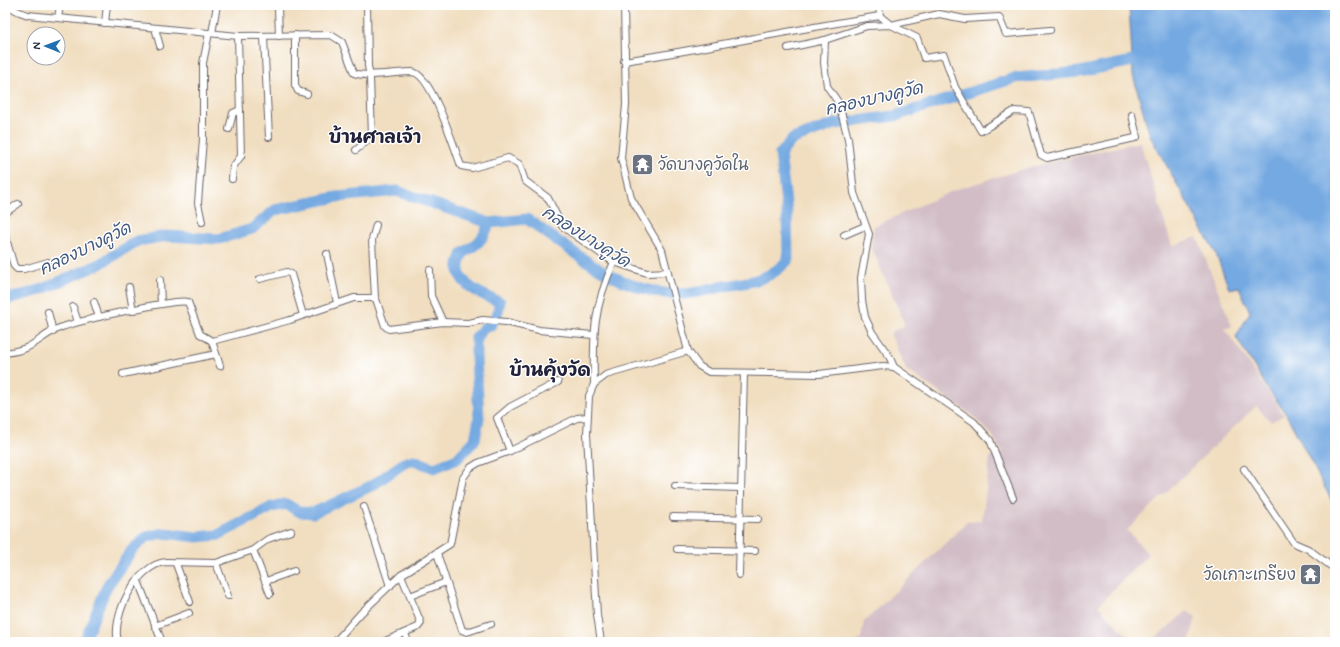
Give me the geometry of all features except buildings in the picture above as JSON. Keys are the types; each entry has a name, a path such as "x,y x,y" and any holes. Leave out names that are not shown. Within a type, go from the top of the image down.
{"street":[{"path":"8,5 17,11 28,15 155,28 238,36 326,34 338,38 345,48 354,72 369,74 414,72 422,77 442,111 461,166 472,168 508,158 519,164 525,181 548,198 562,226 613,264 647,273 668,272"},
{"path":"58,18 60,5"},
{"path":"106,23 107,5"},
{"path":"202,222 198,203 202,139 203,63 217,5"},
{"path":"356,150 372,137 367,5"},
{"path":"624,5 626,106 620,150 623,171 631,198 662,250 688,351 702,369 709,372 830,374 883,366 894,367 974,422 984,432 990,440 1013,498"},
{"path":"879,5 880,16 891,25 917,38 924,58 944,55 955,87 981,131 1014,111 1029,112 1041,155 1047,158 1135,138 1137,134 1132,116"},
{"path":"278,7 279,36"},
{"path":"788,48 825,40 867,26 891,25 944,14 961,18 999,17 1006,34 1050,30"},
{"path":"624,61 683,52 804,28 880,16"},
{"path":"155,28 160,46"},
{"path":"295,35 295,85 298,91 307,94"},
{"path":"232,180 233,167 241,156 238,36"},
{"path":"264,36 269,137"},
{"path":"825,40 824,63 827,86 838,102 843,119 854,193 869,234 861,278 862,300 865,317 872,332 890,356 894,367"},
{"path":"229,128 233,113 240,110"},
{"path":"5,213 18,204"},
{"path":"376,225 372,240 375,298 385,326 389,329 443,322 487,321 506,322 539,330 593,335"},
{"path":"844,236 865,226"},
{"path":"5,236 6,243 17,269 24,269 48,262"},
{"path":"327,254 337,303"},
{"path":"601,642 596,602 587,403 594,384 593,335 602,294 613,264"},
{"path":"430,270 431,296 443,322"},
{"path":"260,279 287,272 291,274 303,315"},
{"path":"160,280 161,304"},
{"path":"129,287 133,311"},
{"path":"212,341 303,315 354,298 375,298"},
{"path":"5,353 27,347 53,332 78,322 161,304 183,301 188,302 200,334 212,341 220,366"},
{"path":"94,302 99,318"},
{"path":"72,307 78,322"},
{"path":"48,312 53,332"},
{"path":"594,384 599,379 615,372 688,351"},
{"path":"123,374 216,354"},
{"path":"739,575 744,373"},
{"path":"510,451 497,418 510,407 558,382"},
{"path":"335,642 361,613 401,575 450,544 463,478 470,468 478,463 510,451 576,418 587,417"},
{"path":"1244,469 1294,543 1308,549 1335,569"},
{"path":"675,486 740,488"},
{"path":"364,507 390,586"},
{"path":"673,517 758,519"},
{"path":"118,642 116,632 119,614 127,596 138,580 152,566 158,563 216,563 253,550 268,540 291,531"},
{"path":"677,549 755,551"},
{"path":"253,550 270,594"},
{"path":"437,553 464,632 491,624"},
{"path":"216,563 228,596"},
{"path":"176,564 190,602"},
{"path":"266,581 294,571"},
{"path":"383,642 418,627 421,623 401,575"},
{"path":"138,580 162,642"},
{"path":"410,596 446,582"},
{"path":"155,626 189,613"},
{"path":"405,632 408,642"}],"shaded area":[{"path":"1140,142 1172,246 1197,237 1232,326 1225,329 1284,415 1271,422 1256,406 1127,530 1148,554 1098,606 1134,642 857,642 861,638 864,622 967,522 982,521 990,457 1002,453 993,436 971,414 906,370 890,333 905,325 871,246 874,226 957,189 1034,166"},
{"path":"1187,611 1196,617 1189,642 1151,642"}],"water":[{"path":"1129,5 1335,5 1335,507 1286,414 1268,389 1236,337 1250,312 1239,287 1229,289 1216,254 1150,136 1133,75"}],"waterway":[{"name":"คลองบางคูวัด","path":"5,300 40,290 98,265 137,241 167,236 219,239 252,229 275,210 337,197 397,191 489,223 527,219 600,269 619,280 640,288 661,293 683,294 743,283 767,276 781,267 788,260 787,211 780,154 793,139 835,124 895,116 1015,78 1080,72 1147,58"},
{"path":"84,642 107,586 132,550 146,537 164,533 197,537 218,535 272,507 286,504 300,512 313,513 373,485 404,463 414,460 434,468 457,459 475,440 479,418 476,337 484,328 490,326 497,315 500,302 480,293 467,284 459,272 459,263 463,253 476,244 487,229 489,223"}],"place":[{"name":"วัดบางคูวัดใน","path":"642,165"},
{"name":"วัดเกาะเกรียง","path":"1311,575"}],"district":[{"name":"บ้านศาลเจ้า","path":"375,138"},
{"name":"บ้านคุ้งวัด","path":"550,371"}]}
